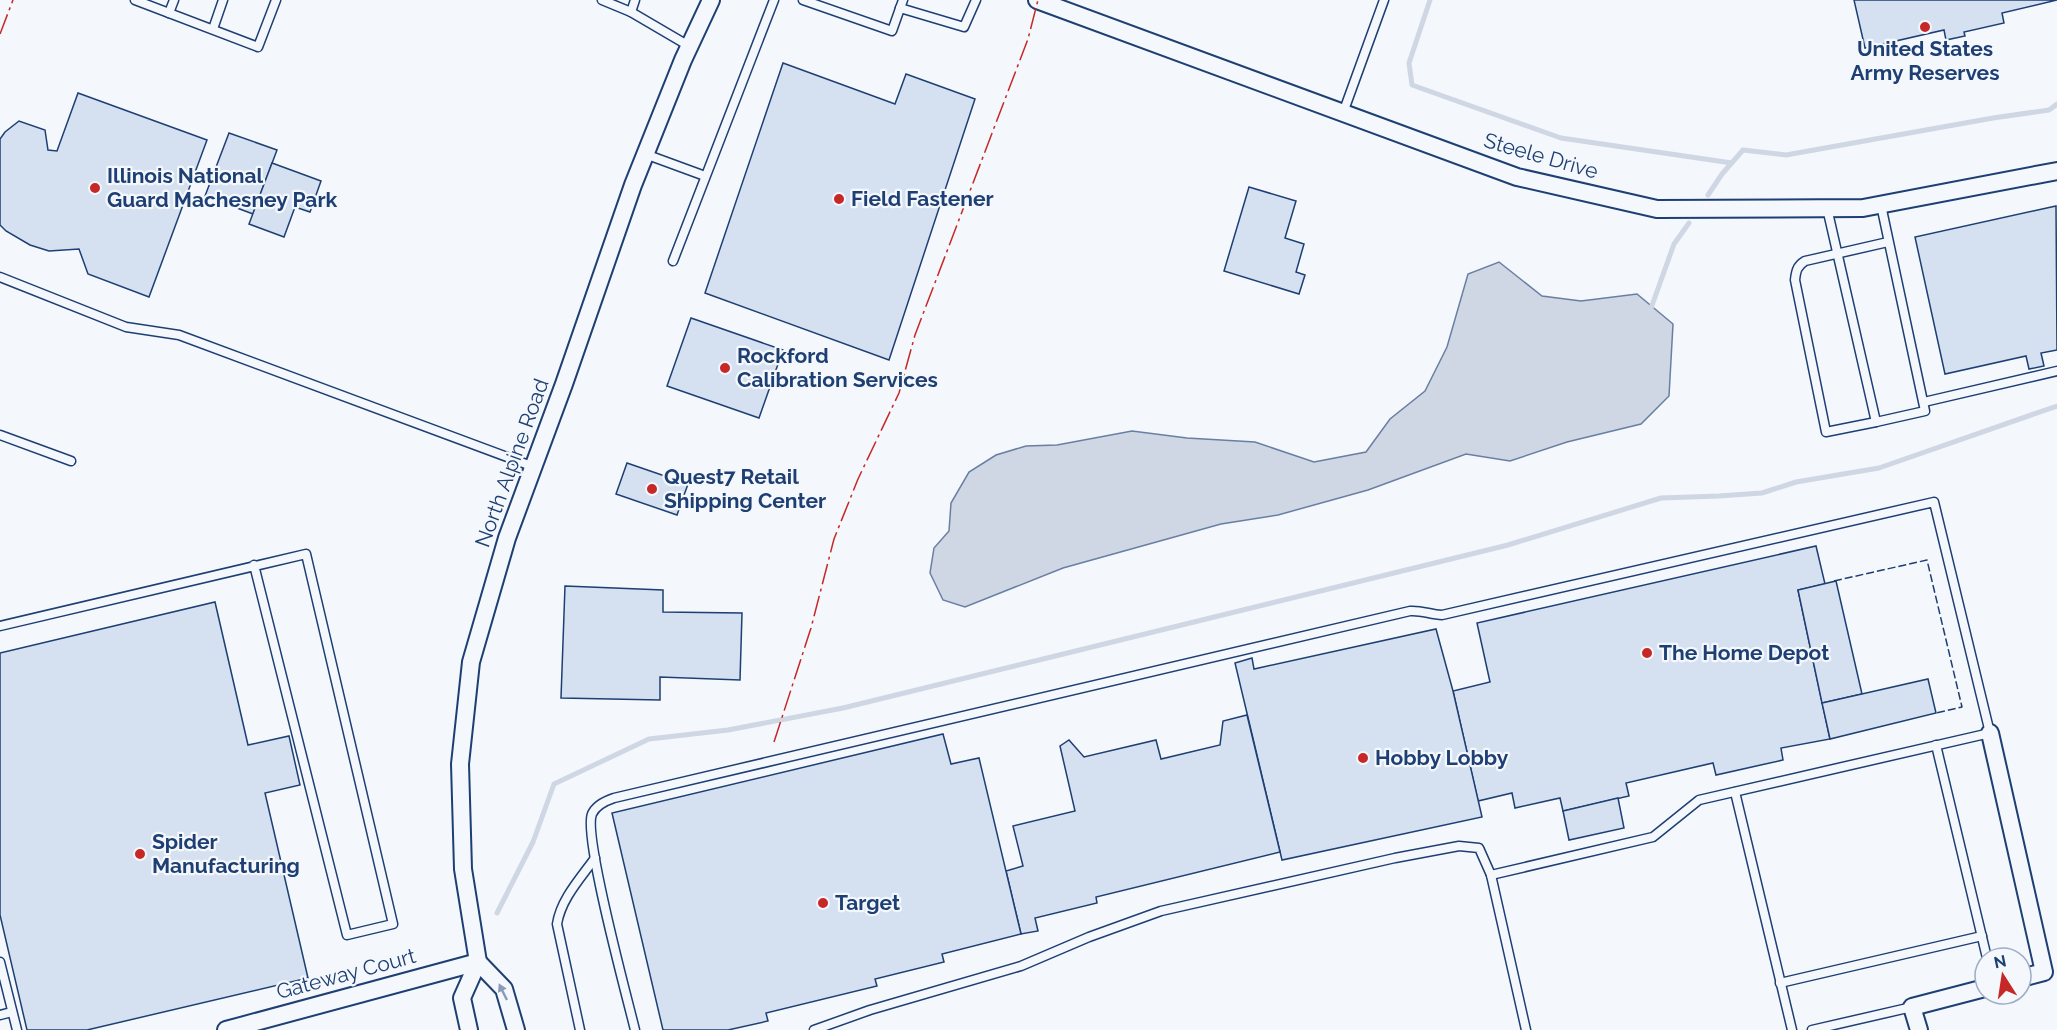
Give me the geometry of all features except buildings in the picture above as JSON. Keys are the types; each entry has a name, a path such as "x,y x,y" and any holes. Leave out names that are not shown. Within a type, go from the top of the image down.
{"street":[{"name":"North Alpine Road","path":"478,962 462,868 460,764 471,662 507,537 645,154 689,46 711,0"},
{"name":"Steele Drive","path":"1037,0 1517,177 1657,209 1863,208 2057,171"},
{"path":"1990,733 2044,972 2033,975"},
{"name":"Gateway Court","path":"226,1030 478,962"},
{"path":"469,1030 462,998 478,962 504,989 516,1030"},
{"path":"1918,1030 1912,1007 1973,991"}],"lane":[{"path":"135,0 258,46 276,0"},
{"path":"169,13 174,0"},
{"path":"213,29 223,0"},
{"path":"602,0 631,12 689,46"},
{"path":"631,12 635,0"},
{"path":"673,261 774,0"},
{"path":"804,0 892,31 902,4 964,27 976,0"},
{"path":"1343,113 1384,0"},
{"path":"645,154 705,176"},
{"path":"1881,205 1926,411 1826,432 1795,280 1796,271 1798,265 1805,261 1888,242"},
{"path":"1827,208 1876,422"},
{"path":"0,277 126,327 178,334 534,467"},
{"path":"1924,402 2057,371"},
{"path":"0,435 71,461"},
{"path":"635,1030 595,858 592,814 602,802 1410,611 1420,610 1442,615 1934,502 1990,733 1699,800 1653,837 1491,875"},
{"path":"0,626 254,565 306,554 393,924 347,935 254,565"},
{"path":"1935,746 1984,946"},
{"path":"1735,792 1792,1030"},
{"path":"814,1030 889,1004 1021,966 1161,910 1344,868 1459,846 1479,848 1491,875 1526,1030"},
{"path":"580,1030 557,924 559,912 565,901 595,858"},
{"path":"1780,982 1982,936"},
{"path":"0,962 17,1030"},
{"path":"1812,1030 1912,1007"},
{"path":"0,1015 12,1012"}],"shaded area":[{"path":"1499,262 1542,296 1581,301 1637,294 1673,324 1669,396 1641,424 1567,442 1510,461 1466,454 1368,490 1278,515 1221,524 1063,568 965,607 943,600 930,573 934,548 949,531 951,503 969,472 996,455 1026,446 1057,445 1132,431 1187,438 1255,442 1314,462 1366,452 1390,419 1425,391 1447,347 1468,274"}],"waterway":[{"path":"1430,0 1409,63 1412,85 1561,138 1732,163"},
{"path":"1708,195 1722,174 1743,150 1786,155 2049,110 2057,104"},
{"path":"1650,311 1674,244 1689,223"},
{"path":"497,913 533,842 554,784 649,739 728,730 843,708 1508,545 1661,498 1762,493 1796,482 1879,468 2057,406"}],"fence":[{"path":"1834,581 1927,560 1962,707 1936,713"}],"power":[{"path":"0,34 13,0"},
{"path":"774,742 811,628 834,539 858,479 899,393 915,335 1028,39 1038,0"}],"place":[{"name":"United States Army Reserves","path":"1925,27"},
{"name":"Illinois National Guard Machesney Park","path":"95,188"},
{"name":"Field Fastener","path":"839,199"},
{"name":"Rockford Calibration Services","path":"725,368"},
{"name":"Quest7 Retail Shipping Center","path":"652,489"},
{"name":"The Home Depot","path":"1647,653"},
{"name":"Hobby Lobby","path":"1363,758"},
{"name":"Spider Manufacturing","path":"140,854"},
{"name":"Target","path":"823,903"}]}
